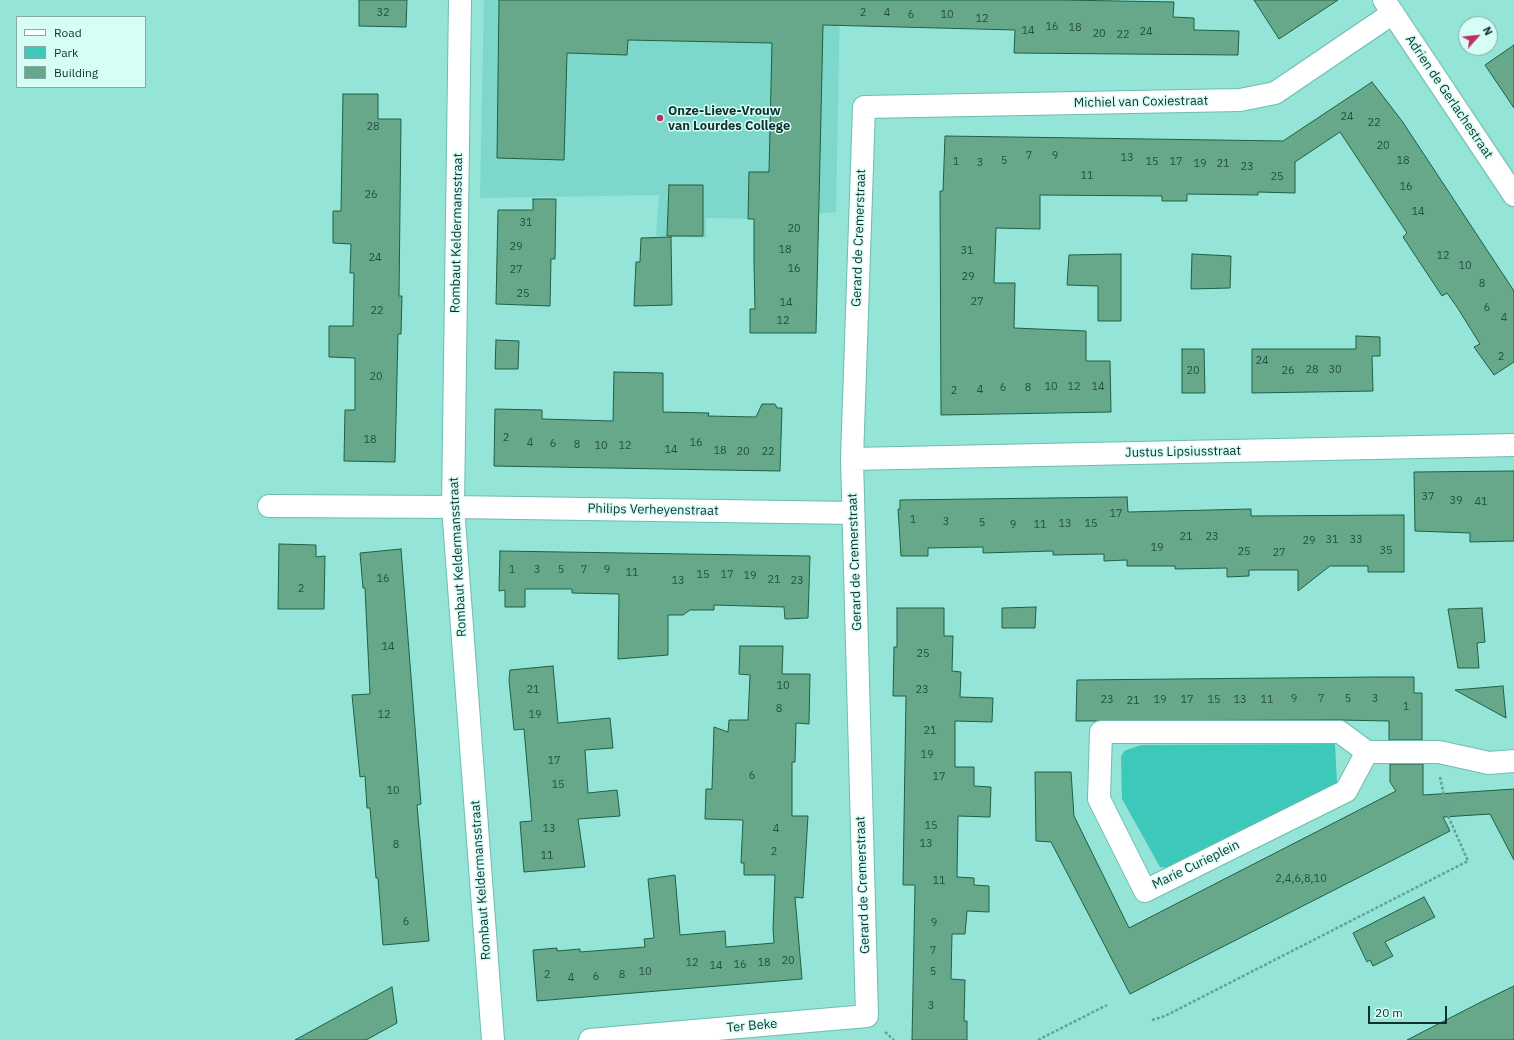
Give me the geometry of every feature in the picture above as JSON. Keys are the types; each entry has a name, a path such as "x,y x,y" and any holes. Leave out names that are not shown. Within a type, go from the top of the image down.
{"street":[{"name":"Rombaut Keldermansstraat","path":"460,0 453,507 493,1040"},
{"name":"Michiel van Coxiestraat","path":"864,107 1240,100 1275,93 1388,7"},
{"name":"Adrien de Gerlachestraat","path":"1388,7 1514,195"},
{"name":"Gerard de Cremerstraat","path":"864,107 852,459 866,1016"},
{"name":"Justus Lipsiusstraat","path":"852,459 1514,445"},
{"name":"Philips Verheyenstraat","path":"269,506 453,507 853,513"},
{"name":"Marie Curieplein","path":"1101,732 1340,732 1368,752 1346,792 1145,891 1099,799 1101,732"},
{"path":"1368,752 1439,752 1489,763 1514,761"},
{"name":"Ter Beke","path":"590,1040 866,1016"}],"path":[{"path":"1152,1020 1165,1016 1468,861 1449,818 1440,779 1439,752"},
{"path":"1038,1040 1107,1005"}],"shaded area":[{"name":"Onze-Lieve-Vrouw van Lourdes College","path":"484,0 840,0 836,212 773,219 706,218 706,238 656,236 659,195 480,198"}],"green space":[{"path":"1335,744 1337,783 1169,868 1160,867 1122,799 1121,757 1124,751 1141,745"}],"building":[{"path":"359,0 407,0 406,27 359,26"},
{"path":"499,0 1063,0 1174,2 1173,17 1194,18 1194,30 1239,31 1238,55 1014,53 1015,30 823,25 816,333 750,333 750,309 755,309 754,219 748,219 749,172 769,172 772,43 628,40 627,55 567,53 564,160 497,158"},
{"path":"1254,0 1338,0 1279,39"},
{"path":"1514,45 1514,108 1485,65"},
{"path":"1372,82 1402,121 1514,291 1514,362 1494,375 1474,347 1480,344 1457,307 1447,293 1442,296 1403,237 1407,233 1340,132 1295,162 1295,193 1258,192 1258,195 1187,194 1187,201 1162,201 1162,196 1040,195 1040,229 996,228 994,283 1015,283 1014,328 1086,331 1086,361 1110,361 1111,412 941,415 940,191 943,191 945,136 1283,141"},
{"path":"343,94 378,94 378,119 401,119 399,296 402,296 401,334 398,334 395,462 344,461 345,410 355,410 355,358 329,357 329,326 353,326 354,273 350,273 351,244 333,243 333,211 341,211"},
{"path":"669,185 703,185 703,236 667,236"},
{"path":"533,199 556,199 555,259 551,259 550,306 496,304 498,210 533,210"},
{"path":"671,237 672,305 634,306 636,262 640,262 641,238"},
{"path":"1121,254 1121,321 1098,321 1098,286 1067,285 1069,255"},
{"path":"1192,254 1231,256 1230,288 1191,289"},
{"path":"1356,336 1380,337 1380,356 1372,356 1373,391 1252,393 1252,349 1356,349"},
{"path":"496,340 519,341 518,369 495,369"},
{"path":"1182,349 1204,349 1205,393 1182,393"},
{"path":"614,372 663,373 663,412 709,413 708,416 756,417 762,404 775,404 777,408 782,408 780,471 494,466 495,409 542,410 542,419 613,421"},
{"path":"1514,471 1514,541 1470,542 1470,533 1415,531 1414,472"},
{"path":"1127,497 1128,512 1251,509 1251,516 1404,515 1404,572 1368,572 1368,566 1330,566 1298,591 1298,570 1249,570 1249,576 1227,577 1227,568 1175,569 1175,566 1127,566 1127,560 1104,561 1104,554 1053,555 1053,551 983,553 983,547 928,548 928,556 901,556 898,509 900,509 900,500"},
{"path":"279,544 316,545 316,557 325,556 324,609 278,609"},
{"path":"401,549 421,804 417,805 429,941 383,945 378,878 376,878 370,808 367,808 365,776 360,777 352,695 370,694 365,588 363,588 360,553"},
{"path":"500,551 810,556 808,618 785,619 784,607 714,605 714,610 690,610 683,615 668,615 668,655 618,659 619,594 572,593 572,589 525,589 525,607 505,607 505,590 499,591"},
{"path":"1036,607 1035,628 1002,628 1002,608"},
{"path":"897,608 944,608 944,636 953,636 952,671 961,672 960,697 993,698 992,722 955,721 955,767 974,767 974,786 991,787 990,817 958,816 957,877 974,878 974,885 989,886 989,912 967,911 965,934 952,934 951,979 965,980 964,1021 967,1021 967,1040 912,1040 915,885 903,885 906,696 893,696 894,647 897,647"},
{"path":"1482,608 1485,642 1477,643 1479,668 1458,668 1448,609"},
{"path":"740,646 783,646 782,674 810,674 809,724 796,723 795,762 792,762 792,816 808,816 803,898 795,897 802,979 537,1001 533,950 557,948 557,951 580,949 580,952 645,947 644,939 654,938 648,879 675,875 680,935 725,931 726,947 774,943 773,929 775,875 744,875 744,863 741,863 743,820 705,819 706,789 712,789 714,727 728,732 729,720 748,720 750,675 739,674"},
{"path":"553,666 558,723 610,718 613,748 585,750 588,793 617,790 620,816 578,819 585,867 524,872 520,822 532,821 524,729 514,730 509,680 510,670"},
{"path":"1414,677 1414,693 1422,693 1422,740 1389,740 1389,721 1076,721 1077,680"},
{"path":"1503,686 1506,718 1455,690"},
{"path":"1390,764 1423,764 1423,795 1514,789 1514,860 1490,814 1443,817 1450,831 1130,994 1051,842 1036,841 1035,772 1071,772 1074,816 1129,928 1396,791 1390,782"},
{"path":"1424,897 1435,917 1385,942 1393,956 1373,966 1370,960 1367,962 1353,933"},
{"path":"1514,986 1514,1040 1407,1040 1481,1002"},
{"path":"392,987 397,1023 366,1040 295,1040"}],"place":[{"name":"Onze-Lieve-Vrouw van Lourdes College","path":"660,118"}]}
